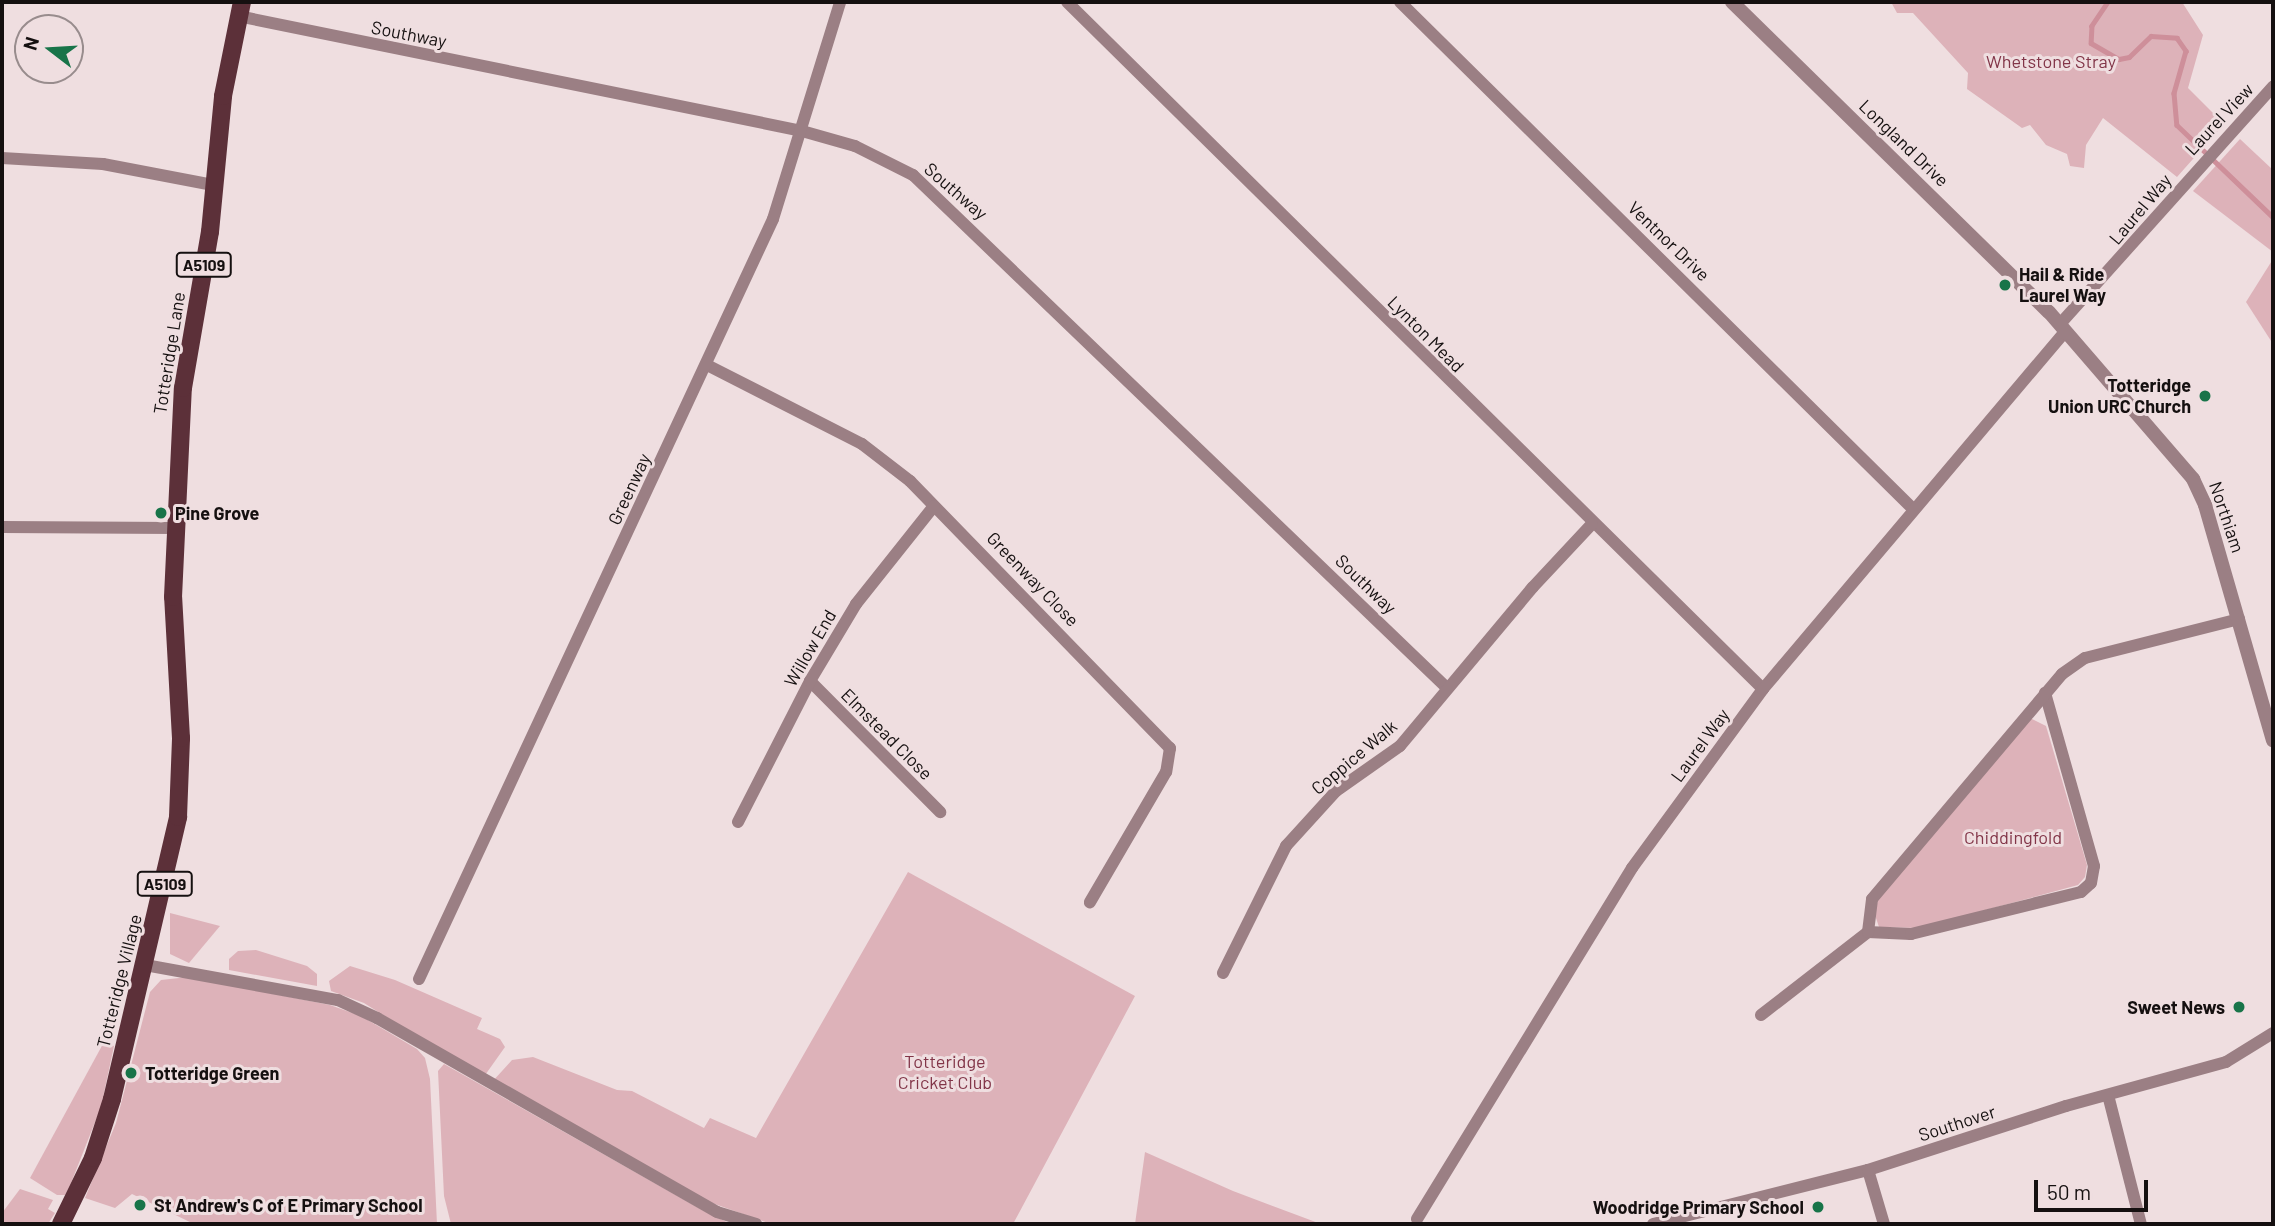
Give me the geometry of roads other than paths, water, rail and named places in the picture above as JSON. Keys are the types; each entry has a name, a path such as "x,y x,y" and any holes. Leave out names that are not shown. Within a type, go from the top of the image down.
{"main road":[{"name":"Totteridge Lane","path":"174,528 183,388 240,9"},
{"name":"Totteridge Village","path":"61,1224 103,1131 145,965 178,817 182,775 174,646 174,528"}],"street":[{"name":"Greenway","path":"419,979 773,219 840,2"},
{"name":"Lynton Mead","path":"1068,2 1592,524 1763,690"},
{"name":"Ventnor Drive","path":"1400,2 1912,508"},
{"name":"Longland Drive","path":"1732,2 2049,312"},
{"name":"Southway","path":"240,9 802,131 855,146 913,175 934,191 1446,687"},
{"name":"Laurel View","path":"2190,176 2273,87"},
{"path":"2,158 103,164 213,185"},
{"name":"Laurel Way","path":"1418,1219 1632,868 1763,690 2190,176"},
{"name":"Northiam","path":"2049,312 2193,479 2239,619 2273,740"},
{"name":"Greenway Close","path":"706,365 862,444 934,506 1170,748 1166,772 1090,902"},
{"name":"Willow End","path":"738,822 810,681 856,604 934,506"},
{"name":"Coppice Walk","path":"1223,973 1286,846 1336,790 1400,746 1446,687 1592,524"},
{"path":"2,527 174,528"},
{"path":"1868,932 1872,899 2045,693 2085,658 2239,619"},
{"name":"Elmstead Close","path":"810,681 940,812"},
{"path":"1761,1015 1868,932 1911,934 2081,892 2091,883 2094,866 2045,693"},
{"path":"145,965 338,1000 377,1018 717,1212 756,1224"},
{"name":"Southover","path":"1653,1224 1868,1170 2108,1095 2225,1062 2271,1039"},
{"path":"2108,1095 2141,1224"},
{"path":"1868,1170 1884,1224"}],"waterway":[{"path":"2108,2 2092,26 2091,43 2119,59 2129,57 2151,36 2177,38 2186,51 2174,93 2177,125 2273,217"}],"place":[{"name":"Hail & Ride Laurel Way","path":"2005,285"},
{"name":"Totteridge Union URC Church","path":"2205,396"},
{"name":"Pine Grove","path":"161,513"},
{"name":"Sweet News","path":"2239,1007"},
{"name":"Totteridge Green","path":"131,1073"},
{"name":"St Andrew's C of E Primary School","path":"140,1205"},
{"name":"Woodridge Primary School","path":"1818,1207"}],"park label":[{"name":"Whetstone Stray","path":"2051,61"},
{"name":"Chiddingfold","path":"2013,837"},
{"name":"Totteridge Cricket Club","path":"945,1072"}]}
